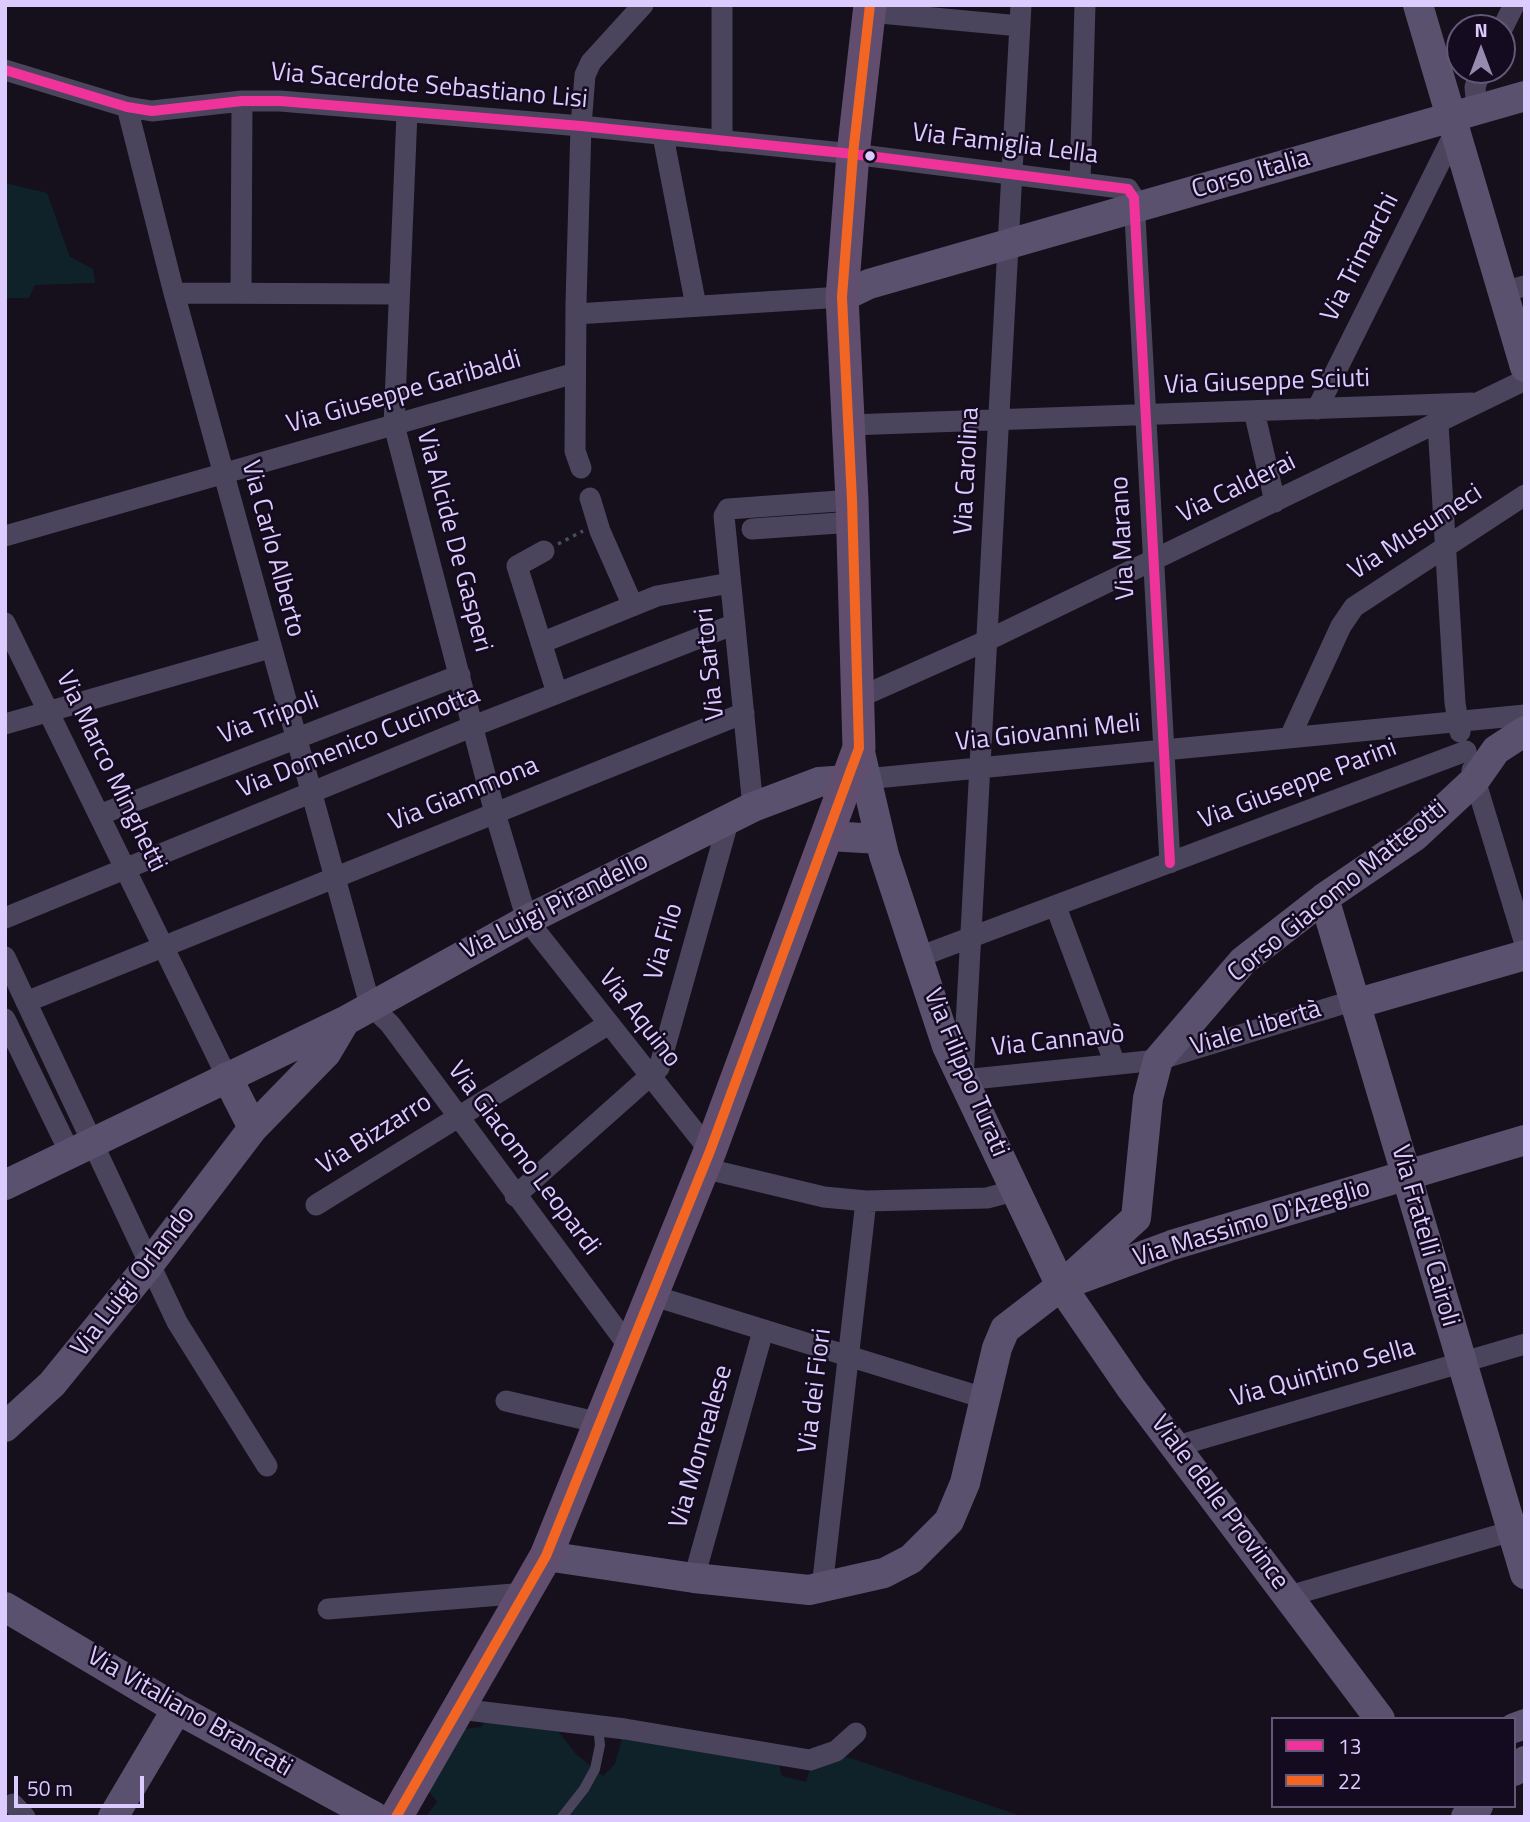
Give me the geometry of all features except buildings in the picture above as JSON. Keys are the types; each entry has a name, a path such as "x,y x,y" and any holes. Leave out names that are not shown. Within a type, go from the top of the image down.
{"main road":[{"path":"396,1817 546,1556 706,1160 828,836 857,769 858,698 853,511 842,297 853,154 869,9"}],"street":[{"path":"581,468 575,451 575,373 581,126 585,75 591,62 643,5"},
{"path":"722,5 722,141"},
{"path":"1080,183 1085,5"},
{"path":"1418,5 1461,120 1513,289 1525,367"},
{"path":"869,9 1021,16"},
{"name":"Via Carolina","path":"963,1080 973,939 1021,16"},
{"name":"Via Sacerdote Sebastiano Lisi","path":"5,70 127,107 152,111 242,101 280,101 581,126 853,154"},
{"path":"1461,120 1476,84"},
{"name":"Corso Italia","path":"842,297 894,277 1461,120 1525,96"},
{"path":"241,293 242,101"},
{"name":"Via Carlo Alberto","path":"127,107 174,293 333,878 357,1013"},
{"name":"Via Alcide De Gasperi","path":"407,113 397,294 394,425 460,675 471,727 527,920"},
{"name":"Via Trimarchi","path":"1317,409 1461,120"},
{"path":"663,136 695,301"},
{"name":"Via Famiglia Lella","path":"853,154 1128,189 1135,198 1133,210"},
{"name":"Via Marano","path":"1133,210 1170,863"},
{"path":"174,293 397,294"},
{"path":"576,309 695,301 842,297"},
{"name":"Via Giuseppe Garibaldi","path":"5,536 575,373"},
{"name":"Via Calderai","path":"858,698 988,640 1525,380"},
{"name":"Via Giuseppe Sciuti","path":"849,425 1477,403"},
{"path":"1254,411 1275,502"},
{"path":"1438,424 1456,755 1472,791 1525,944"},
{"name":"Via Musumeci","path":"1290,737 1340,626 1354,607 1525,495"},
{"path":"590,498 598,525 633,606"},
{"name":"Via Sartori","path":"741,813 744,713 724,516 728,509 853,511"},
{"path":"752,529 853,511"},
{"path":"544,551 517,566 558,693"},
{"path":"541,643 657,596 730,583"},
{"name":"Via Marco Minghetti","path":"5,623 125,867 223,1079"},
{"name":"Via Domenico Cucinotta","path":"5,918 471,727 735,624"},
{"path":"5,724 270,648"},
{"name":"Via Tripoli","path":"99,815 460,675"},
{"name":"Via Giammona","path":"163,947 744,713"},
{"name":"Via Giovanni Meli","path":"857,769 982,770 1290,737 1453,715 1525,715"},
{"name":"Corso Giacomo Matteotti","path":"1136,1218 1148,1098 1158,1060 1243,961 1324,898 1415,836 1472,791 1496,750 1525,732"},
{"name":"Via Giuseppe Parini","path":"916,958 973,939 1456,755"},
{"name":"Via Luigi Pirandello","path":"5,1185 357,1013 527,920 741,813 857,769"},
{"name":"Via Filippo Turati","path":"857,769 916,958 947,1046 1061,1286"},
{"name":"Via Filo","path":"515,1196 659,1068 741,813"},
{"path":"828,836 882,847"},
{"name":"Via Fratelli Cairoli","path":"1324,898 1525,1574"},
{"path":"1056,907 1115,1064"},
{"name":"Via Aquino","path":"527,920 648,1076 706,1160"},
{"path":"26,1002 163,947"},
{"name":"Viale Libertà","path":"1158,1060 1208,1043 1525,955"},
{"path":"5,957 26,1002 81,1148"},
{"path":"1199,1011 1208,1043"},
{"name":"Via Giacomo Leopardi","path":"357,1013 390,1024 456,1117 630,1348"},
{"name":"Via Luigi Orlando","path":"5,1427 52,1384 148,1266 253,1128 326,1054 357,1013"},
{"path":"5,1019 148,1266 177,1322 267,1466"},
{"name":"Via Bizzarro","path":"316,1205 607,1025"},
{"name":"Via Cannavò","path":"963,1080 1158,1060"},
{"path":"223,1079 253,1128"},
{"name":"Via Massimo D'Azeglio","path":"1061,1286 1172,1245 1525,1140"},
{"path":"706,1160 824,1197 866,1201 987,1198 1017,1190"},
{"name":"Via dei Fiori","path":"822,1588 866,1201"},
{"path":"1136,1218 1139,1241 1145,1246 1172,1245"},
{"path":"546,1556 694,1578 809,1590 884,1573 911,1559 950,1521 965,1483 984,1398 997,1348 1005,1329 1061,1286 1136,1218"},
{"name":"Viale delle Province","path":"1061,1286 1379,1717"},
{"path":"651,1295 984,1398"},
{"name":"Via Monrealese","path":"694,1578 763,1331"},
{"name":"Via Quintino Sella","path":"1177,1446 1525,1344"},
{"path":"506,1401 600,1423"},
{"path":"1289,1596 1512,1531"},
{"path":"328,1609 526,1593"},
{"name":"Via Vitaliano Brancati","path":"5,1607 177,1709 375,1817"},
{"path":"113,1817 177,1709"},
{"path":"458,1709 598,1726 810,1760 836,1751 856,1733"}],"lane":[{"path":"562,1817 595,1769 600,1745 598,1726"}],"path":[{"path":"544,551 598,525"}],"shaded area":[{"path":"5,183 47,193 70,257 93,269 95,283 35,285 29,298 5,298"},
{"path":"486,1720 558,1731 576,1754 603,1776 615,1764 623,1735 778,1761 782,1776 806,1782 811,1766 847,1757 1024,1817 429,1817 427,1815 437,1802 428,1790 464,1729 481,1727"}],"transit line":[{"name":"22","path":"396,1817 546,1556 710,1151 859,748 852,500 842,297 853,154 870,5"},
{"name":"13","path":"5,70 127,107 152,111 242,101 280,101 581,126 853,154 1128,189 1134,198 1170,863"}]}
